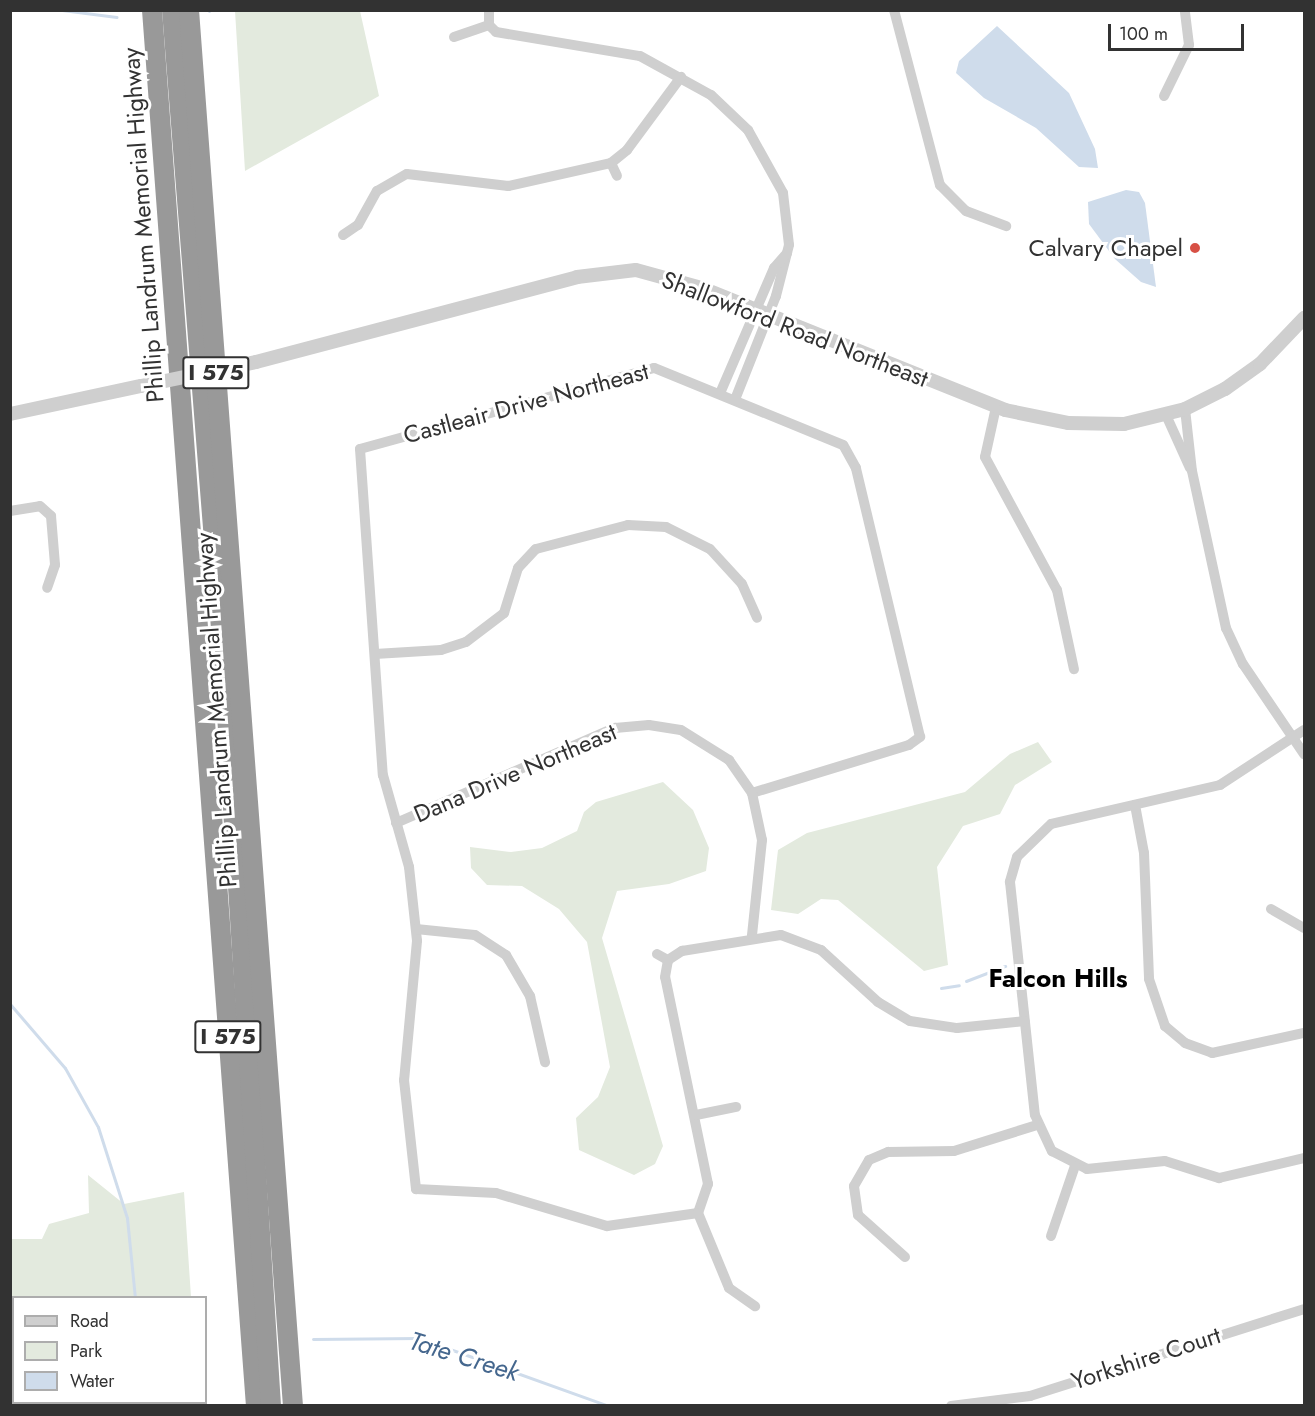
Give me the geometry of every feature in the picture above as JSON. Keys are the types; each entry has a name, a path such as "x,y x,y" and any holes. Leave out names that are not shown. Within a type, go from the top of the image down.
{"highway":[{"name":"Phillip Landrum Memorial Highway","path":"152,10 256,1406"},
{"path":"171,10 194,415 202,668"},
{"path":"171,10 220,620 271,1406"},
{"name":"Phillip Landrum Memorial Highway","path":"189,10 293,1406"}],"street":[{"path":"489,10 489,25 496,32 626,52 681,77 728,108 762,149 786,203 787,253 762,313 721,391"},
{"path":"894,10 940,185 966,211 1006,226"},
{"path":"1164,96 1189,45 1185,10"},
{"path":"454,37 489,25"},
{"path":"343,235 358,225 377,191 407,174 508,186 611,163 627,150 681,77"},
{"path":"611,163 617,176"},
{"name":"Shallowford Road Northeast","path":"10,414 256,362 614,270 674,277 996,407 1084,424 1166,415 1185,409 1244,377 1303,323"},
{"path":"736,397 762,313"},
{"name":"Castleair Drive Northeast","path":"698,1213 608,1226 496,1193 413,1194 405,1053 415,994 416,929 409,867 383,775 375,654 356,446 645,368 664,369 836,440 852,458 923,740 752,793"},
{"path":"996,407 985,445 987,462 1057,591 1074,669"},
{"path":"1185,409 1192,471 1229,637 1305,754"},
{"path":"1166,415 1192,471"},
{"path":"10,511 50,504 55,564 47,588"},
{"path":"375,654 441,650 466,642 504,613 518,568 536,549 628,525 666,527 710,549 742,584 757,618"},
{"name":"Dana Drive Northeast","path":"396,823 581,742 633,725 664,726 704,741 729,760 752,793 762,840 752,935"},
{"path":"1305,730 1220,785 1135,805 1065,818 1036,835 1017,856 1010,882 1037,1125 1052,1151 1076,1166 1097,1171 1165,1161 1232,1178 1305,1158"},
{"path":"1135,805 1144,854 1149,979 1165,1026 1185,1043 1212,1053 1305,1034"},
{"path":"1270,909 1305,928"},
{"path":"416,929 475,935 506,955 530,996 545,1062"},
{"path":"755,1306 729,1288 698,1213 709,1191 696,1115 665,977 668,960 682,951 752,935 781,935 810,944 878,1002 910,1021 957,1028 1025,1021"},
{"path":"657,954 668,960"},
{"path":"696,1115 736,1107"},
{"path":"905,1257 864,1223 855,1207 854,1186 869,1160 888,1152 954,1151 1037,1125"},
{"path":"1051,1236 1076,1166"},
{"name":"Yorkshire Court","path":"951,1406 1032,1401 1305,1310"}],"green space":[{"path":"235,11 360,11 379,96 245,171"},
{"path":"1038,742 1052,762 1015,785 1000,814 963,826 937,867 948,965 924,971 838,900 821,899 798,914 771,910 778,850 807,833 965,792 1010,754"},
{"path":"663,782 693,810 709,848 706,871 669,884 617,891 602,938 663,1146 655,1164 634,1175 579,1150 576,1118 598,1097 610,1067 587,942 559,909 522,886 487,885 471,868 470,847 511,852 542,848 577,831 584,812 596,802"},
{"path":"88,1175 124,1204 184,1192 191,1296 12,1296 12,1404 199,1405 11,1405 11,1239 42,1239 49,1224 89,1213"}],"water":[{"path":"997,26 1069,93 1095,149 1098,168 1079,167 1036,128 984,98 956,73 959,61"},
{"path":"1126,190 1139,192 1145,203 1156,287 1141,282 1115,259 1089,224 1088,202"}],"waterway":[{"path":"62,10 117,17"},
{"path":"966,981 1005,966"},
{"path":"941,988 959,985"},
{"path":"10,1004 65,1068 98,1127 127,1218 135,1296"},
{"name":"Tate Creek","path":"313,1339 419,1338 609,1406"}],"place":[{"name":"Calvary Chapel","path":"1195,248"}],"district":[{"name":"Falcon Hills","path":"1058,979"}]}
